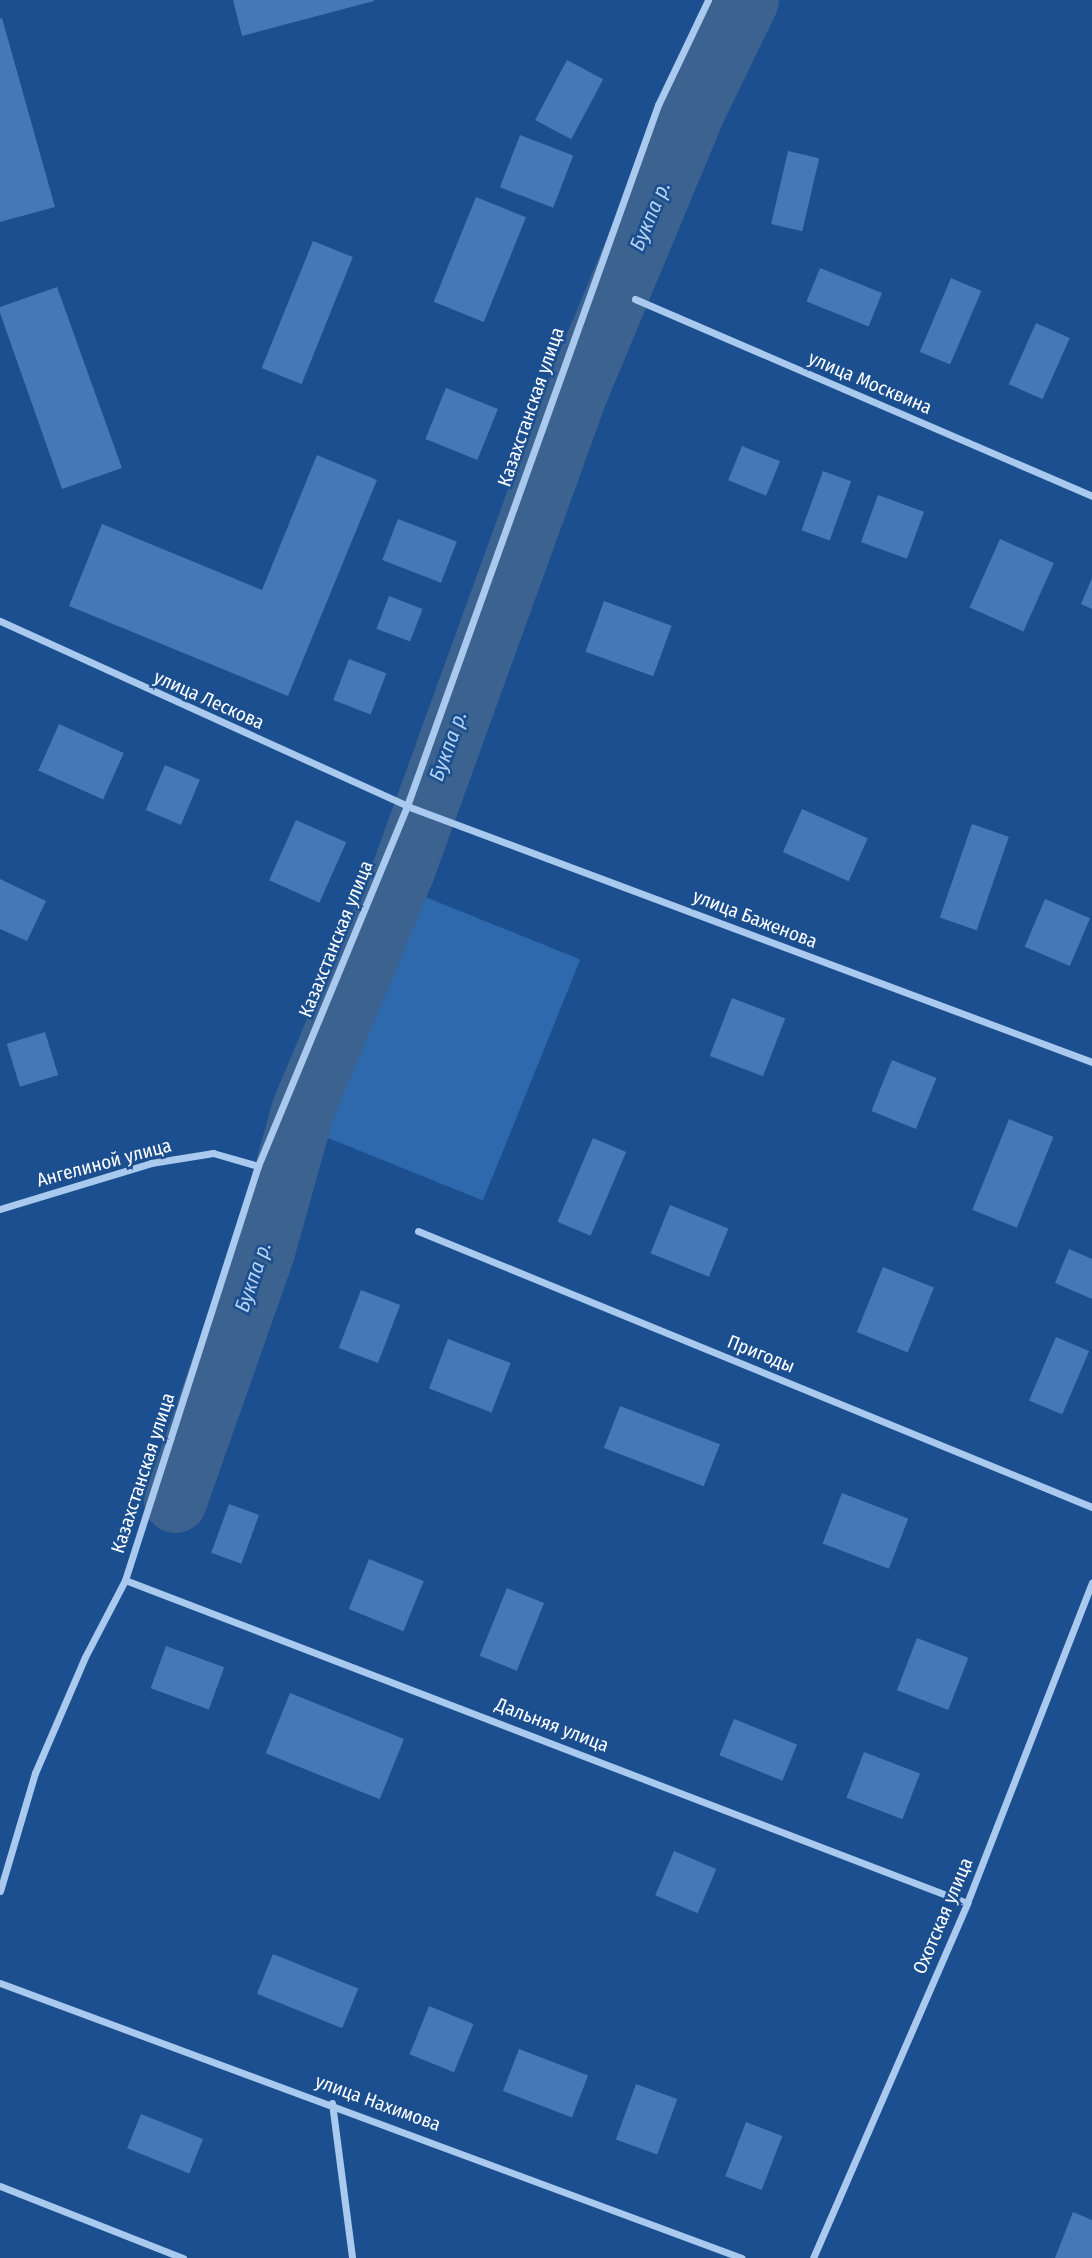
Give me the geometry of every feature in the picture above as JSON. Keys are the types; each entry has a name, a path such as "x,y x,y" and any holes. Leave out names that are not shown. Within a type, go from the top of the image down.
{"street":[{"name":"Казахстанская улица","path":"0,1891 35,1773 85,1657 125,1580 258,1166 407,806 594,276 658,105 708,0"},
{"name":"улица Москвина","path":"635,299 1092,496"},
{"name":"улица Лескова","path":"0,621 407,806"},
{"name":"улица Баженова","path":"407,806 1092,1062"},
{"name":"Ангелиной улица","path":"0,1209 151,1163 213,1153 258,1166"},
{"name":"Пригоды","path":"418,1231 1092,1507"},
{"name":"Дальняя улица","path":"125,1580 967,1903"},
{"name":"Охотская улица","path":"813,2258 967,1903 1092,1582"},
{"name":"улица Нахимова","path":"0,1983 331,2103 742,2258"},
{"path":"331,2103 352,2258"},
{"path":"0,2186 183,2258"}],"shaded area":[{"path":"418,894 580,960 483,1201 321,1135"}],"building":[{"path":"233,0 374,0 374,1 242,36"},
{"path":"2,18 55,207 0,222 0,19"},
{"path":"567,60 603,79 571,139 535,120"},
{"path":"520,135 573,155 553,208 500,187"},
{"path":"788,151 819,158 802,231 771,224"},
{"path":"476,197 526,217 484,322 434,302"},
{"path":"313,241 353,257 302,384 262,368"},
{"path":"820,268 882,293 869,326 807,301"},
{"path":"951,278 981,291 950,365 920,352"},
{"path":"57,287 122,468 62,489 0,313 0,307"},
{"path":"1036,323 1070,338 1043,399 1009,384"},
{"path":"446,388 498,409 477,460 425,439"},
{"path":"742,446 780,461 766,496 728,480"},
{"path":"317,455 377,480 288,696 69,606 102,524 262,590"},
{"path":"823,471 851,481 830,540 801,530"},
{"path":"878,495 924,512 907,559 861,542"},
{"path":"398,519 457,542 441,583 382,560"},
{"path":"1000,539 1054,563 1023,632 969,608"},
{"path":"1092,578 1092,609 1081,604"},
{"path":"389,596 423,609 410,642 376,629"},
{"path":"604,601 672,626 653,676 586,652"},
{"path":"349,659 386,673 371,714 333,700"},
{"path":"59,724 124,753 103,799 38,771"},
{"path":"165,765 200,780 181,825 146,810"},
{"path":"802,809 868,838 849,881 783,852"},
{"path":"296,820 346,842 319,903 269,880"},
{"path":"972,824 1009,837 977,930 940,918"},
{"path":"0,879 46,901 27,941 0,929"},
{"path":"1045,899 1090,918 1070,966 1025,947"},
{"path":"732,998 785,1018 763,1076 710,1056"},
{"path":"45,1032 58,1075 20,1087 7,1044"},
{"path":"892,1060 937,1078 916,1129 871,1111"},
{"path":"1009,1119 1054,1137 1017,1228 972,1210"},
{"path":"593,1138 626,1152 591,1236 557,1222"},
{"path":"670,1205 728,1229 709,1277 651,1253"},
{"path":"1069,1249 1092,1259 1092,1299 1055,1283"},
{"path":"883,1267 934,1288 908,1353 857,1332"},
{"path":"361,1290 400,1305 378,1363 339,1348"},
{"path":"1056,1337 1089,1351 1062,1415 1029,1401"},
{"path":"448,1339 511,1363 492,1412 429,1388"},
{"path":"620,1406 720,1444 704,1486 604,1448"},
{"path":"842,1493 908,1518 889,1569 823,1543"},
{"path":"229,1504 259,1515 241,1564 211,1553"},
{"path":"369,1559 424,1581 403,1631 349,1609"},
{"path":"507,1588 544,1603 517,1671 480,1656"},
{"path":"917,1638 968,1658 948,1710 897,1690"},
{"path":"166,1646 224,1667 209,1709 151,1688"},
{"path":"290,1693 404,1739 380,1799 266,1753"},
{"path":"734,1719 797,1744 782,1781 719,1755"},
{"path":"864,1752 920,1774 902,1819 846,1798"},
{"path":"674,1851 716,1869 698,1913 655,1895"},
{"path":"273,1954 358,1988 342,2028 257,1994"},
{"path":"429,2006 474,2024 454,2072 410,2054"},
{"path":"519,2049 588,2076 572,2118 503,2091"},
{"path":"636,2084 677,2099 657,2154 616,2139"},
{"path":"141,2114 203,2139 189,2173 127,2148"},
{"path":"746,2122 782,2136 762,2190 725,2176"},
{"path":"1073,2212 1092,2220 1092,2258 1055,2258"}],"waterway":[{"name":"Букпа р.","path":"175,1501 263,1251 303,1108 403,870 572,402 694,109 747,0"}]}
